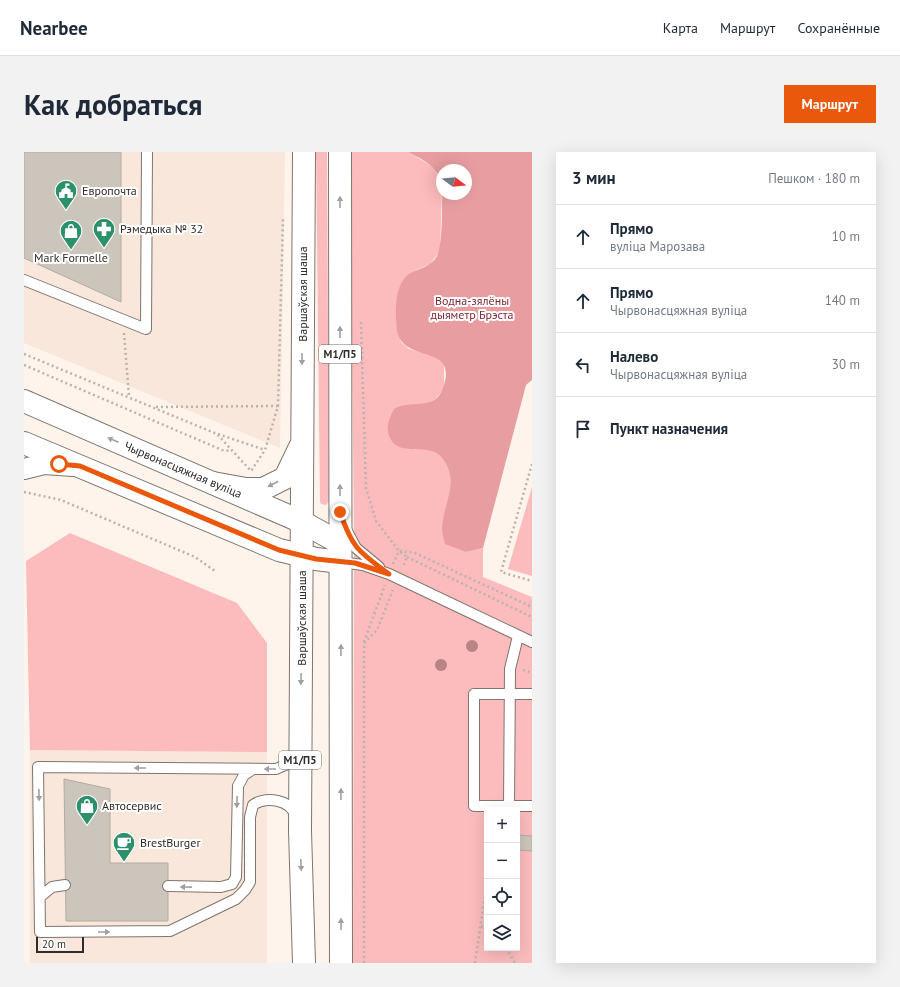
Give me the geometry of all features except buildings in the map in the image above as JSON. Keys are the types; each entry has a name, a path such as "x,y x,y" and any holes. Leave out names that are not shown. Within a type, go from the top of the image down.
{"main road":[{"name":"Варшаўская шаша","path":"304,152 300,749 300,831 304,963"},
{"name":"М1/П5","path":"340,152 341,963"},
{"name":"Чырвонасцяжная вуліца","path":"24,401 302,522 340,553"},
{"path":"213,484 263,490 285,478 302,442"},
{"name":"Чырвонасцяжная вуліца","path":"24,443 255,540 302,556 340,553"}],"street":[{"path":"24,470 44,464 80,466"}],"lane":[{"path":"24,280 146,329 147,152"},
{"name":"Чырвонасцяжная вуліца","path":"340,512 346,531 356,548 389,574"},
{"name":"Чырвонасцяжная вуліца","path":"340,553 363,565 389,574 532,642"},
{"path":"509,806 510,669 518,636"},
{"path":"532,694 474,694 474,806 532,806"},
{"path":"300,749 290,763 276,769 38,767 40,932 170,931 236,899 245,890 250,882 250,817 253,806 260,800 281,802 290,806 295,814 300,831"},
{"path":"168,886 221,887 232,884 236,877 238,786 244,775 253,769"},
{"path":"40,897 52,887 65,885"}],"path":[{"path":"217,434 251,471 265,450 278,406 283,216"},
{"path":"123,320 129,397"},
{"path":"24,354 217,434 265,450"},
{"path":"24,365 222,450 232,451"},
{"path":"153,407 278,406"},
{"path":"532,464 501,572 532,581"},
{"path":"24,492 68,503 195,557 215,571"},
{"path":"407,558 532,617"},
{"path":"474,963 484,901"},
{"path":"480,926 484,928"},
{"path":"508,951 515,963"}],"shaded area":[{"path":"24,152 285,152 280,448 24,343"},
{"path":"316,152 327,152 329,501 326,505 321,504 320,501"},
{"path":"350,152 408,152 436,169 436,200 442,200 440,251 430,264 416,270 398,294 396,322 401,342 409,349 441,359 444,365 444,387 434,400 426,404 417,405 407,449 429,449 440,454 446,462 450,472 450,484 447,509 442,530 466,552 483,548 483,577 532,597 532,963 353,963 354,538"},
{"path":"532,487 532,576 508,569"},
{"path":"70,533 237,603 267,643 267,752 30,750 26,561"},
{"path":"30,750 267,752 267,963 30,963"}],"green space":[{"name":"Водна-зялёны дыяметр Брэста","path":"408,152 532,152 532,380 526,385 483,548 466,552 445,544 443,536 443,520 449,493 450,476 443,459 431,451 408,449 395,444 390,438 388,431 389,420 394,409 400,406 428,403 434,400 443,388 446,374 444,364 429,355 409,348 402,341 397,331 396,309 398,292 404,279 409,274 432,263 437,256 441,233 442,200 472,200 472,164 436,164 436,172 424,161"}],"place":[{"name":"Европочта","path":"66,210"},
{"name":"Рэмедыка № 32","path":"104,248"},
{"name":"Mark Formelle","path":"71,250"},
{"name":"Автосервис","path":"87,826"},
{"name":"BrestBurger","path":"124,862"}],"route":[{"path":"59,464 80,466 279,550 316,559 355,563 389,574 356,548 346,531 340,512"}]}
